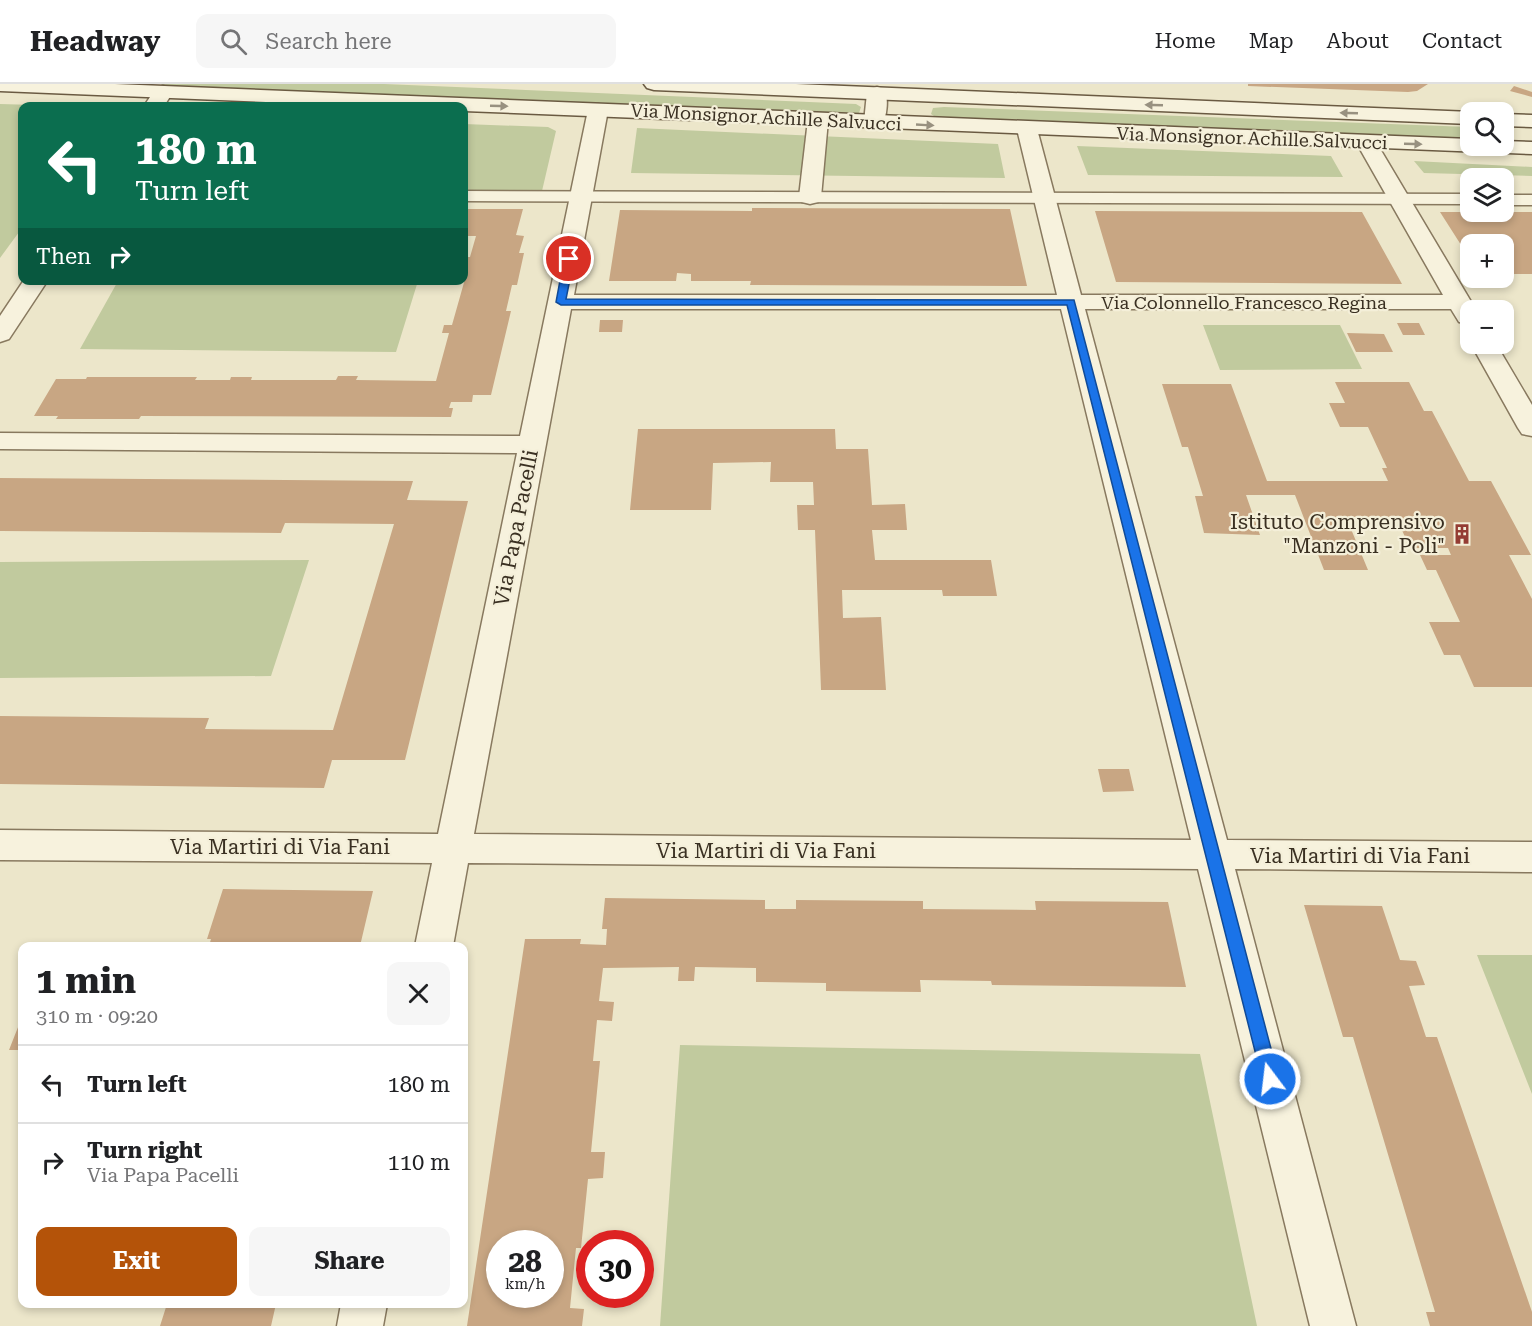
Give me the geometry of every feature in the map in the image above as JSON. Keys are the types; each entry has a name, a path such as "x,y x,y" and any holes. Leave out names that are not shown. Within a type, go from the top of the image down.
{"street":[{"name":"Via Monsignor Achille Salvucci","path":"654,84 890,90 1460,118"},
{"name":"Via Monsignor Achille Salvucci","path":"0,85 122,87 159,99 279,102"},
{"path":"874,122 890,90"},
{"name":"Via Monsignor Achille Salvucci","path":"468,107 1532,148"},
{"name":"Via Papa Pacelli","path":"435,942 598,110"},
{"path":"810,197 818,120"},
{"path":"1514,120 1532,121"},
{"path":"1027,129 1333,1326"},
{"path":"1366,142 1460,303"},
{"path":"0,334 33,285"},
{"name":"Via Colonnello Francesco Regina","path":"561,302 1071,302 1460,312"},
{"path":"1489,354 1529,418"},
{"path":"0,441 532,445"},
{"name":"Via Martiri di Via Fani","path":"0,845 1532,857"},
{"path":"360,1326 363,1308"}],"lane":[{"path":"468,196 1460,199"},
{"path":"1514,200 1532,200"}],"green space":[{"path":"161,84 384,84 856,104 861,107 859,113 850,115 163,86"},
{"path":"0,104 18,104 18,233 0,258"},
{"path":"933,108 1460,127 1460,140 937,118 931,114"},
{"path":"468,124 548,127 556,131 542,191 468,190"},
{"path":"637,128 998,144 1005,178 631,173"},
{"path":"1077,146 1331,156 1343,177 1088,175"},
{"path":"1414,161 1532,167 1532,176 1514,176 1514,168 1460,168 1460,174 1424,173"},
{"path":"116,285 417,285 396,352 80,349"},
{"path":"1203,325 1340,325 1362,369 1220,370"},
{"path":"309,560 271,676 0,678 0,562"},
{"path":"1477,955 1532,955 1532,1094"},
{"path":"680,1045 1200,1054 1257,1326 660,1326"}],"building":[{"path":"1248,84 1428,84 1417,91 1408,92 1248,86"},
{"path":"1514,86 1532,92 1532,97 1510,91"},
{"path":"752,208 1010,209 1027,286 750,285 751,281 691,281 691,274 677,273 676,281 609,281 620,210 752,211"},
{"path":"468,209 523,209 516,235 524,236 519,253 524,253 517,285 512,285 506,311 511,311 491,395 473,395 472,402 451,402 449,408 453,408 451,417 141,416 139,419 56,419 58,416 34,416 56,379 197,377 195,380 230,380 231,377 252,377 251,380 336,380 338,376 358,376 356,380 436,381 449,333 442,333 444,325 452,325 463,285 468,285 468,257 470,257 476,236 468,236"},
{"path":"1095,211 1362,212 1402,284 1116,282"},
{"path":"1440,212 1460,212 1460,222 1514,222 1514,212 1532,212 1532,274 1514,274 1514,234 1460,234 1460,243"},
{"path":"600,320 623,320 622,332 599,332"},
{"path":"1397,323 1419,323 1425,335 1403,335"},
{"path":"1347,333 1384,334 1393,352 1356,352"},
{"name":"Istituto Comprensivo \"Manzoni - Poli\"","path":"1335,382 1409,382 1424,411 1432,411 1469,481 1491,481 1531,555 1509,555 1532,599 1532,687 1474,687 1460,655 1444,655 1429,622 1460,622 1436,570 1427,570 1420,555 1451,555 1448,548 1410,548 1396,517 1346,517 1368,570 1324,570 1295,495 1246,495 1260,535 1204,533 1195,496 1203,496 1188,447 1182,447 1162,384 1231,384 1267,481 1388,481 1382,468 1387,468 1368,427 1340,427 1329,403 1345,403"},
{"path":"638,429 835,429 836,449 868,449 872,505 905,504 907,530 872,530 875,560 991,560 997,596 943,596 942,590 842,590 843,618 881,617 886,690 821,690 815,530 798,530 797,505 814,505 813,482 770,482 771,462 713,463 711,510 630,510"},
{"path":"0,478 413,481 407,500 468,501 405,760 332,760 324,788 0,784 0,716 209,718 205,729 333,730 394,524 285,523 281,533 0,531"},
{"path":"1098,769 1129,769 1134,791 1103,792"},
{"path":"223,889 373,891 361,942 210,942 211,939 207,939"},
{"path":"605,898 765,900 765,909 796,909 796,900 923,901 923,909 1036,910 1035,901 1168,902 1186,987 992,985 991,981 920,980 921,992 826,991 826,983 756,982 756,968 695,967 694,981 678,981 679,967 603,968 599,1001 614,1002 612,1021 597,1020 593,1061 600,1061 591,1152 605,1152 603,1178 588,1179 583,1230 576,1230 570,1308 584,1309 582,1326 467,1326 525,939 581,939 580,944 606,945 607,929 602,929"},
{"path":"1304,905 1382,906 1400,960 1416,961 1425,985 1409,986 1426,1037 1437,1037 1532,1312 1532,1326 1430,1326 1426,1312 1435,1312 1353,1037 1343,1037"},
{"path":"18,1027 18,1050 9,1050"},
{"path":"166,1308 275,1308 271,1326 160,1326"}],"place":[{"name":"Istituto Comprensivo \"Manzoni - Poli\"","path":"1462,534"}],"route":[{"path":"569,259 561,302 1071,302 1270,1079"}]}
